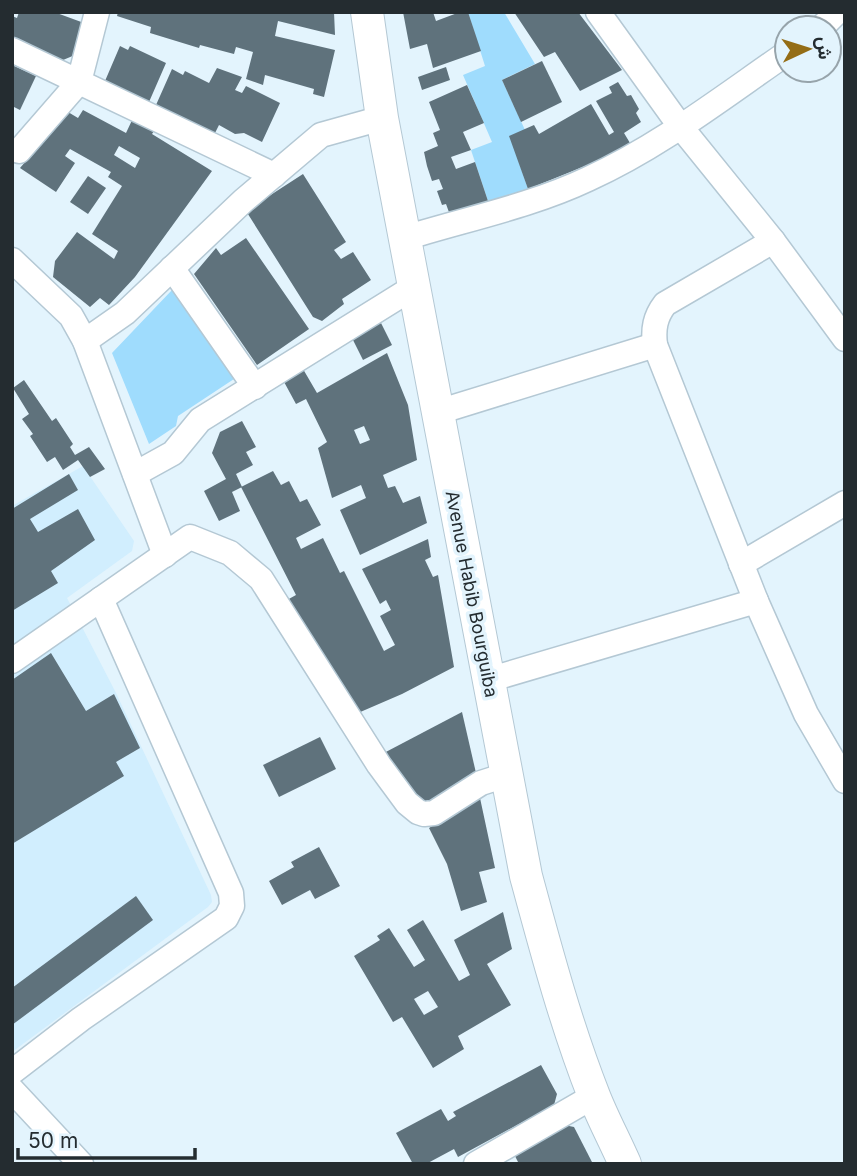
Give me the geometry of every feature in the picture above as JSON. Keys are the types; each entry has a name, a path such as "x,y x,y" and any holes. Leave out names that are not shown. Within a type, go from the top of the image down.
{"street":[{"path":"19,151 79,82 97,12"},
{"name":"Avenue Habib Bourguiba","path":"367,12 382,118 526,876 542,937 594,1096 625,1164"},
{"path":"603,14 680,127 773,240 845,339"},
{"path":"12,50 274,175"},
{"path":"405,238 561,191 615,166 680,127 773,63"},
{"path":"85,341 125,313 243,201 321,135 382,118"},
{"path":"773,240 665,304 654,325 656,345 756,601 806,714 845,781"},
{"path":"12,260 71,316 85,341 165,555"},
{"path":"172,268 255,387"},
{"path":"135,474 173,453 200,420 414,287"},
{"path":"438,412 656,345"},
{"path":"741,564 845,503"},
{"path":"12,661 190,537 230,552 261,579 379,765 407,803 418,812 434,813 481,783 506,775"},
{"path":"12,1072 81,1018 226,918 232,906 231,893 101,599"},
{"path":"488,680 756,601"},
{"path":"12,1090 81,1164"},
{"path":"476,1164 594,1096"}],"shaded area":[{"path":"468,12 504,12 535,64 502,80 525,130 510,136 528,189 488,201 471,150 492,142 463,75 485,66"},
{"path":"172,290 234,379 178,416 176,426 149,444 112,353"},
{"path":"83,466 134,541 132,551 67,598 116,693 212,902 12,1052 12,506"}],"building":[{"path":"19,12 54,12 84,23 75,55 63,60 12,37 12,16 17,18"},
{"path":"118,12 334,12 335,35 278,21 275,36 335,50 324,97 313,94 314,89 265,75 263,85 246,79 253,52 236,47 234,54 200,45 199,48 150,33 151,27 117,16"},
{"path":"403,12 433,12 436,21 460,12 468,12 481,51 433,68 427,44 410,49"},
{"path":"514,12 578,12 622,70 580,91 555,52 544,57"},
{"path":"120,46 128,50 130,46 166,63 149,102 105,81"},
{"path":"542,61 562,102 521,122 502,80"},
{"path":"12,65 36,76 20,110 12,106"},
{"path":"446,67 450,80 422,90 418,77"},
{"path":"217,68 242,77 235,90 242,93 246,86 280,103 262,142 244,133 235,134 219,125 215,133 156,105 172,69 183,75 185,71 209,83"},
{"path":"618,82 627,96 631,95 639,109 636,113 641,122 624,133 630,143 605,158 528,189 509,136 534,125 539,134 591,104 609,135 614,132 596,101 612,93 609,87"},
{"path":"467,85 484,123 463,132 471,150 451,157 456,169 475,162 488,201 450,215 446,204 442,205 437,191 443,189 439,179 432,181 424,152 438,146 433,133 440,130 429,102"},
{"path":"83,110 126,133 134,116 156,128 152,134 212,171 135,277 109,305 100,298 90,307 53,277 55,261 77,232 114,259 118,251 92,234 122,186 108,177 111,172 70,149 65,156 75,163 56,192 20,168 68,112 78,118","holes":["119,146 140,158 135,168 114,155"]},
{"path":"303,174 346,242 334,250 341,259 353,252 371,280 342,299 344,304 322,321 313,317 246,211"},
{"path":"88,176 106,188 88,214 70,202"},
{"path":"246,238 309,329 257,365 194,274 216,248 221,255"},
{"path":"381,323 392,345 363,360 352,338"},
{"path":"387,353 408,405 417,460 383,475 388,488 395,486 403,503 420,496 427,523 360,555 340,510 366,498 361,485 332,498 318,448 327,442 306,399 296,404 283,380 303,369 317,393","holes":["364,426 370,440 360,444 354,430"]},
{"path":"24,380 52,421 56,418 73,444 70,447 75,455 89,447 105,469 90,477 78,460 63,470 55,457 47,462 22,419 29,414 13,388"},
{"path":"242,421 256,447 246,452 253,465 236,474 242,487 232,492 240,511 219,521 204,491 226,479 212,453 220,432"},
{"path":"273,471 281,485 289,481 300,502 307,499 321,525 296,538 301,549 323,538 340,573 344,571 384,651 395,645 380,616 391,610 386,600 380,604 362,569 428,539 431,557 425,560 433,577 438,575 454,667 358,713 287,600 296,595 241,487"},
{"path":"69,474 78,490 30,519 38,532 78,509 95,540 51,571 58,583 12,611 12,509"},
{"path":"51,653 86,711 114,694 140,748 116,762 124,776 12,844 12,680"},
{"path":"462,712 476,773 437,801 422,801 382,754"},
{"path":"320,737 336,769 279,797 263,765"},
{"path":"480,798 495,868 479,872 487,902 461,911 447,864 429,828"},
{"path":"319,847 340,886 315,899 310,890 282,905 269,881 294,867 291,862"},
{"path":"136,896 153,920 12,1025 12,988"},
{"path":"503,912 512,949 487,964 511,1005 458,1036 464,1049 433,1068 402,1017 393,1022 354,956 380,940 377,936 389,928 414,967 425,960 407,930 423,920 459,981 470,975 454,940","holes":["428,991 438,1007 424,1015 414,999"]},
{"path":"541,1065 557,1094 554,1105 458,1157 454,1149 426,1164 413,1164 396,1133 441,1109 448,1121 456,1116 453,1112"},
{"path":"564,1125 574,1127 593,1164 519,1164 514,1154"}]}
